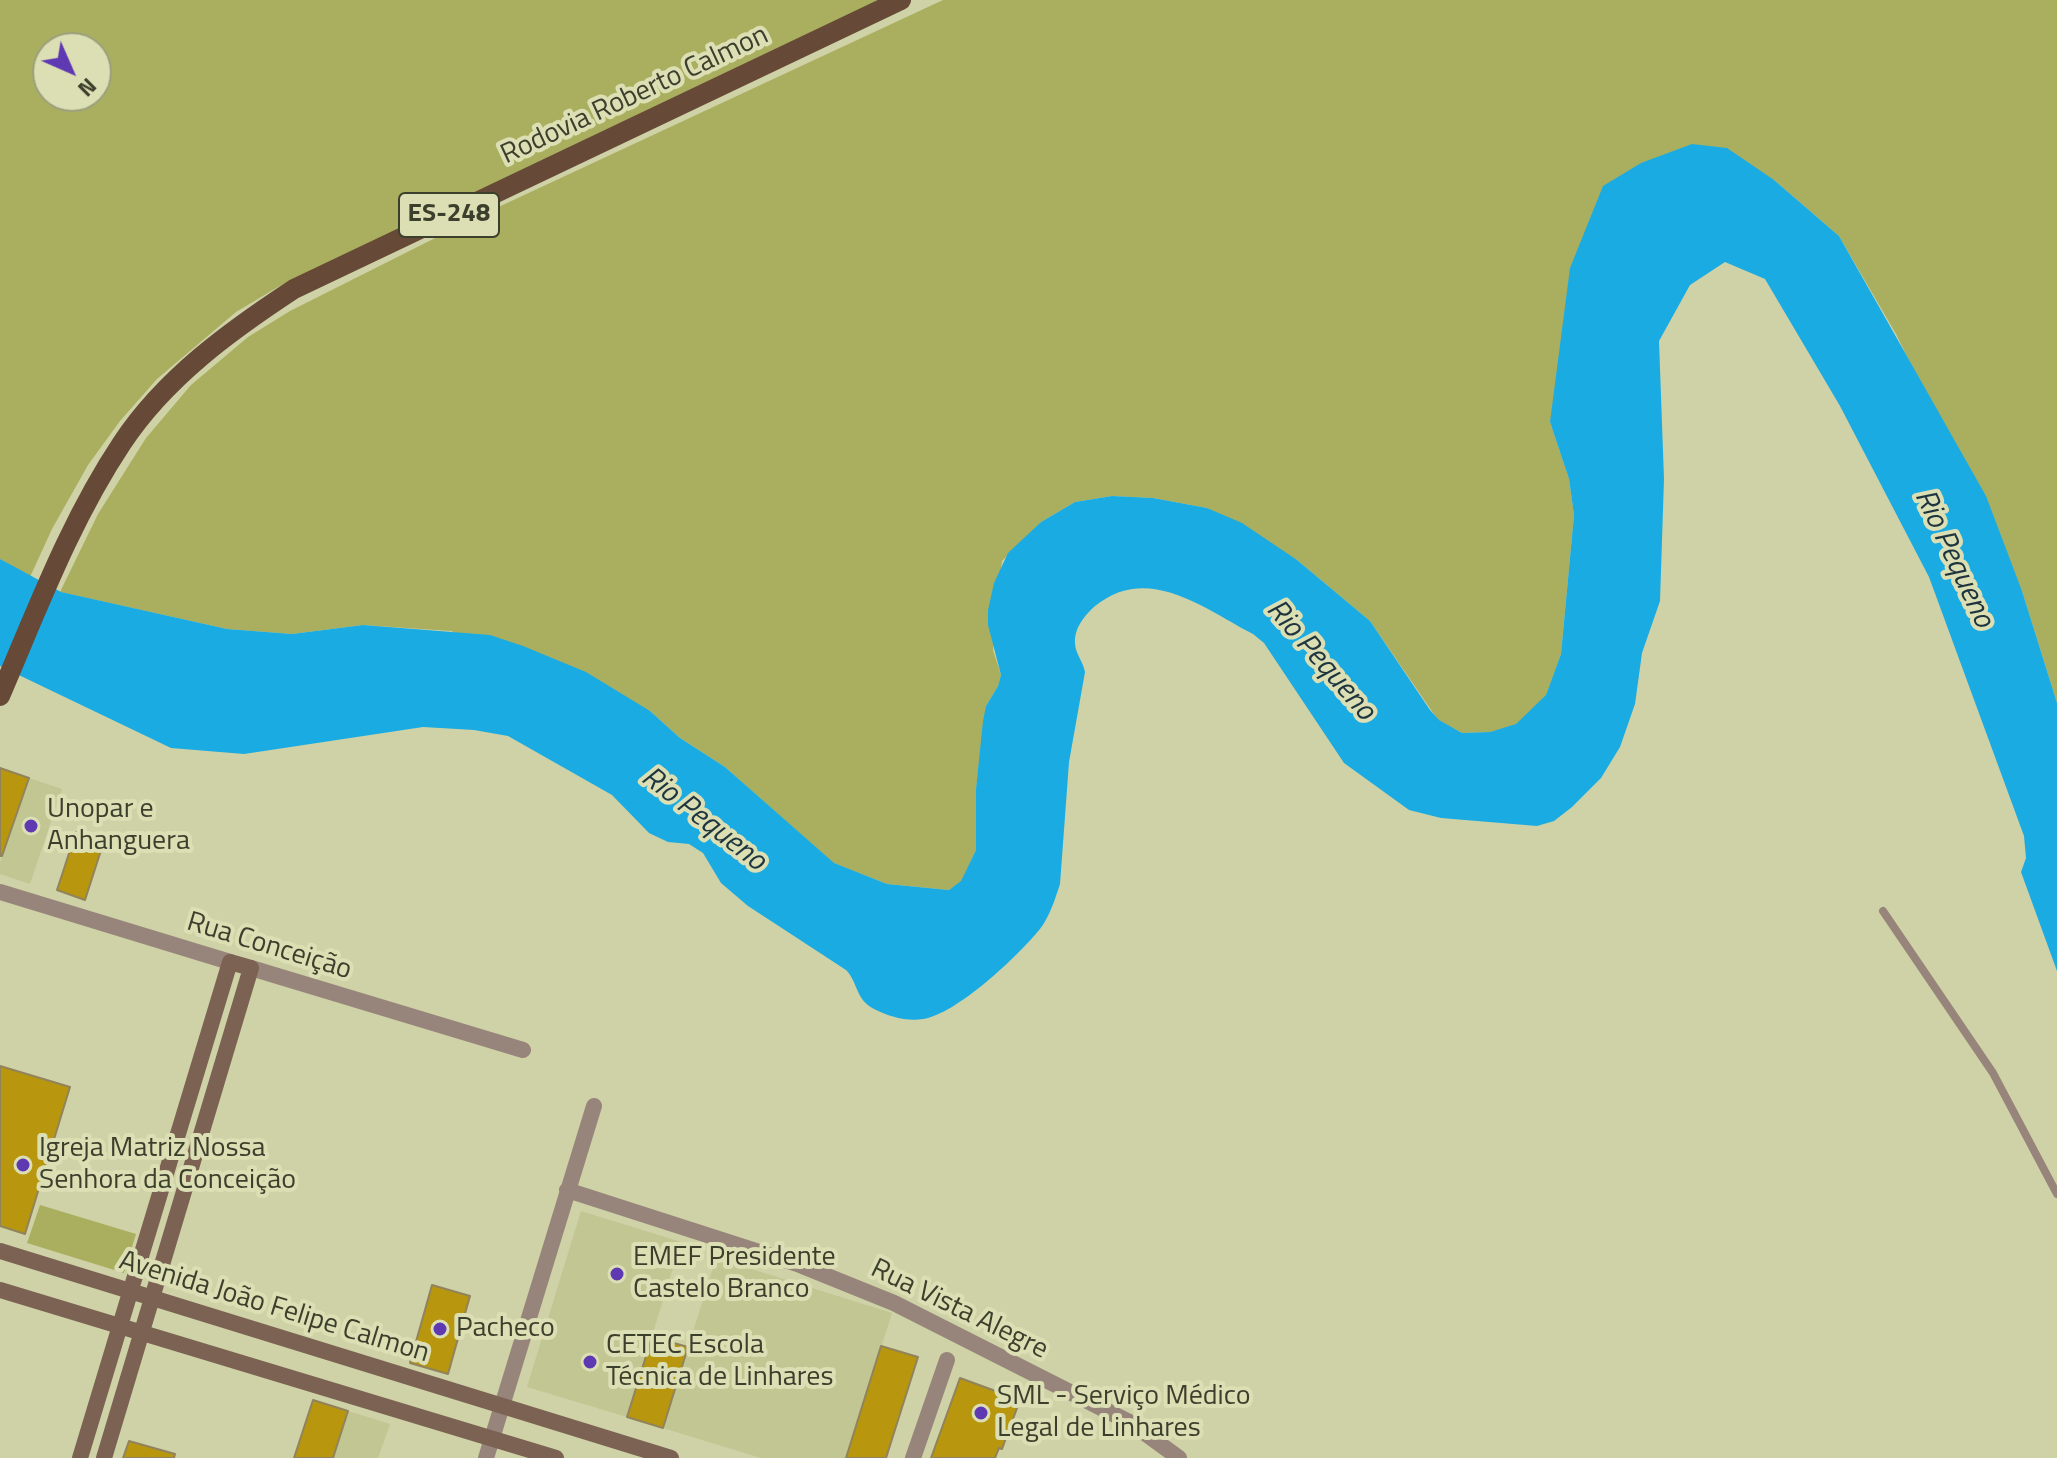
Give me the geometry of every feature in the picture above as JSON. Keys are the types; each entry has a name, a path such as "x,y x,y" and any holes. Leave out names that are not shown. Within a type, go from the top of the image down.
{"main road":[{"name":"Rodovia Roberto Calmon","path":"0,696 73,527 123,441 166,389 225,335 294,289 901,0"},
{"name":"Rua Conceição","path":"230,962 251,968"},
{"path":"80,1458 230,962"},
{"path":"104,1458 251,968"},
{"name":"Avenida João Felipe Calmon","path":"0,1251 671,1458"},
{"path":"0,1290 556,1458"}],"street":[{"name":"Rua Conceição","path":"0,892 230,962"},
{"name":"Rua Conceição","path":"251,968 523,1050"},
{"path":"486,1458 594,1106"},
{"name":"Rua Vista Alegre","path":"567,1190 800,1265 894,1303 1131,1423 1179,1458"},
{"path":"913,1458 947,1360"}],"lane":[{"path":"1883,911 1993,1073 2057,1194"}],"shaded area":[{"path":"0,0 893,0 366,244 278,287 236,312 157,379 120,421 88,465 52,529 30,577 0,559"},
{"path":"943,0 2057,0 2057,703 2022,591 1896,334 1839,236 1774,180 1550,422 1569,479 1574,515 1561,654 1546,696 1516,725 1490,732 1462,733 1438,720 1370,621 1297,560 1207,508 1153,498 1112,496 1075,502 1041,522 1002,561 993,650 1001,675 986,706 976,789 976,850 961,882 949,890 887,884 833,863 725,767 680,738 650,711 451,631 363,625 292,634 227,629 60,592 98,514 146,438 191,385 248,337 290,311 477,217"},
{"name":"Unopar e Anhanguera","path":"29,778 62,789 30,884 0,874 0,863"},
{"path":"40,1205 136,1234 124,1273 27,1243"},
{"path":"581,1211 681,1242 627,1417 527,1387"},
{"path":"716,1258 892,1313 846,1458 761,1458 663,1428"},
{"path":"348,1411 390,1424 378,1458 333,1458"}],"water":[{"name":"Rio Pequeno","path":"1692,144 1727,148 1774,180 1839,236 1986,496 2022,591 2057,703 2057,971 2021,872 2026,858 2024,836 1929,577 1840,406 1765,279 1725,262 1690,285 1659,341 1664,479 1660,601 1642,653 1635,704 1620,747 1601,778 1572,807 1554,821 1537,826 1441,818 1409,810 1344,763 1264,643 1253,634 1175,594 1155,589 1135,589 1115,594 1088,613 1075,637 1076,650 1085,672 1069,762 1060,884 1049,913 1030,940 986,982 953,1007 923,1019 898,1018 868,1005 846,970 748,906 721,883 703,853 689,844 668,842 649,833 612,795 508,736 423,727 244,754 171,748 0,666 0,559 61,592 227,629 292,634 363,625 490,635 586,672 650,711 680,738 725,767 834,863 887,884 949,890 961,881 976,850 976,789 983,721 986,706 1001,675 988,625 994,583 1008,553 1041,522 1075,502 1112,496 1153,498 1207,508 1242,523 1297,560 1370,621 1439,720 1462,733 1490,732 1516,724 1546,695 1561,654 1574,515 1569,479 1550,422 1570,268 1603,186 1641,163"}],"building":[{"path":"0,768 29,778 2,856 0,856"},
{"path":"76,832 104,841 85,900 57,890"},
{"name":"Igreja Matriz Nossa Senhora da Conceição","path":"0,1066 70,1087 25,1234 0,1226"},
{"name":"Pacheco","path":"432,1285 470,1296 448,1374 410,1363"},
{"path":"652,1337 688,1347 663,1428 627,1417"},
{"path":"881,1346 918,1357 886,1458 846,1458"},
{"name":"SML - Serviço Médico Legal de Linhares","path":"960,1378 1020,1400 1002,1449 999,1448 995,1458 931,1458"},
{"path":"313,1400 348,1411 333,1458 294,1458"},
{"path":"129,1441 175,1454 174,1458 123,1458"}],"place":[{"name":"Unopar e Anhanguera","path":"31,826"},
{"name":"Igreja Matriz Nossa Senhora da Conceição","path":"23,1165"},
{"name":"EMEF Presidente Castelo Branco","path":"617,1274"},
{"name":"Pacheco","path":"440,1329"},
{"name":"CETEC Escola Técnica de Linhares","path":"590,1362"},
{"name":"SML - Serviço Médico Legal de Linhares","path":"981,1413"}]}
